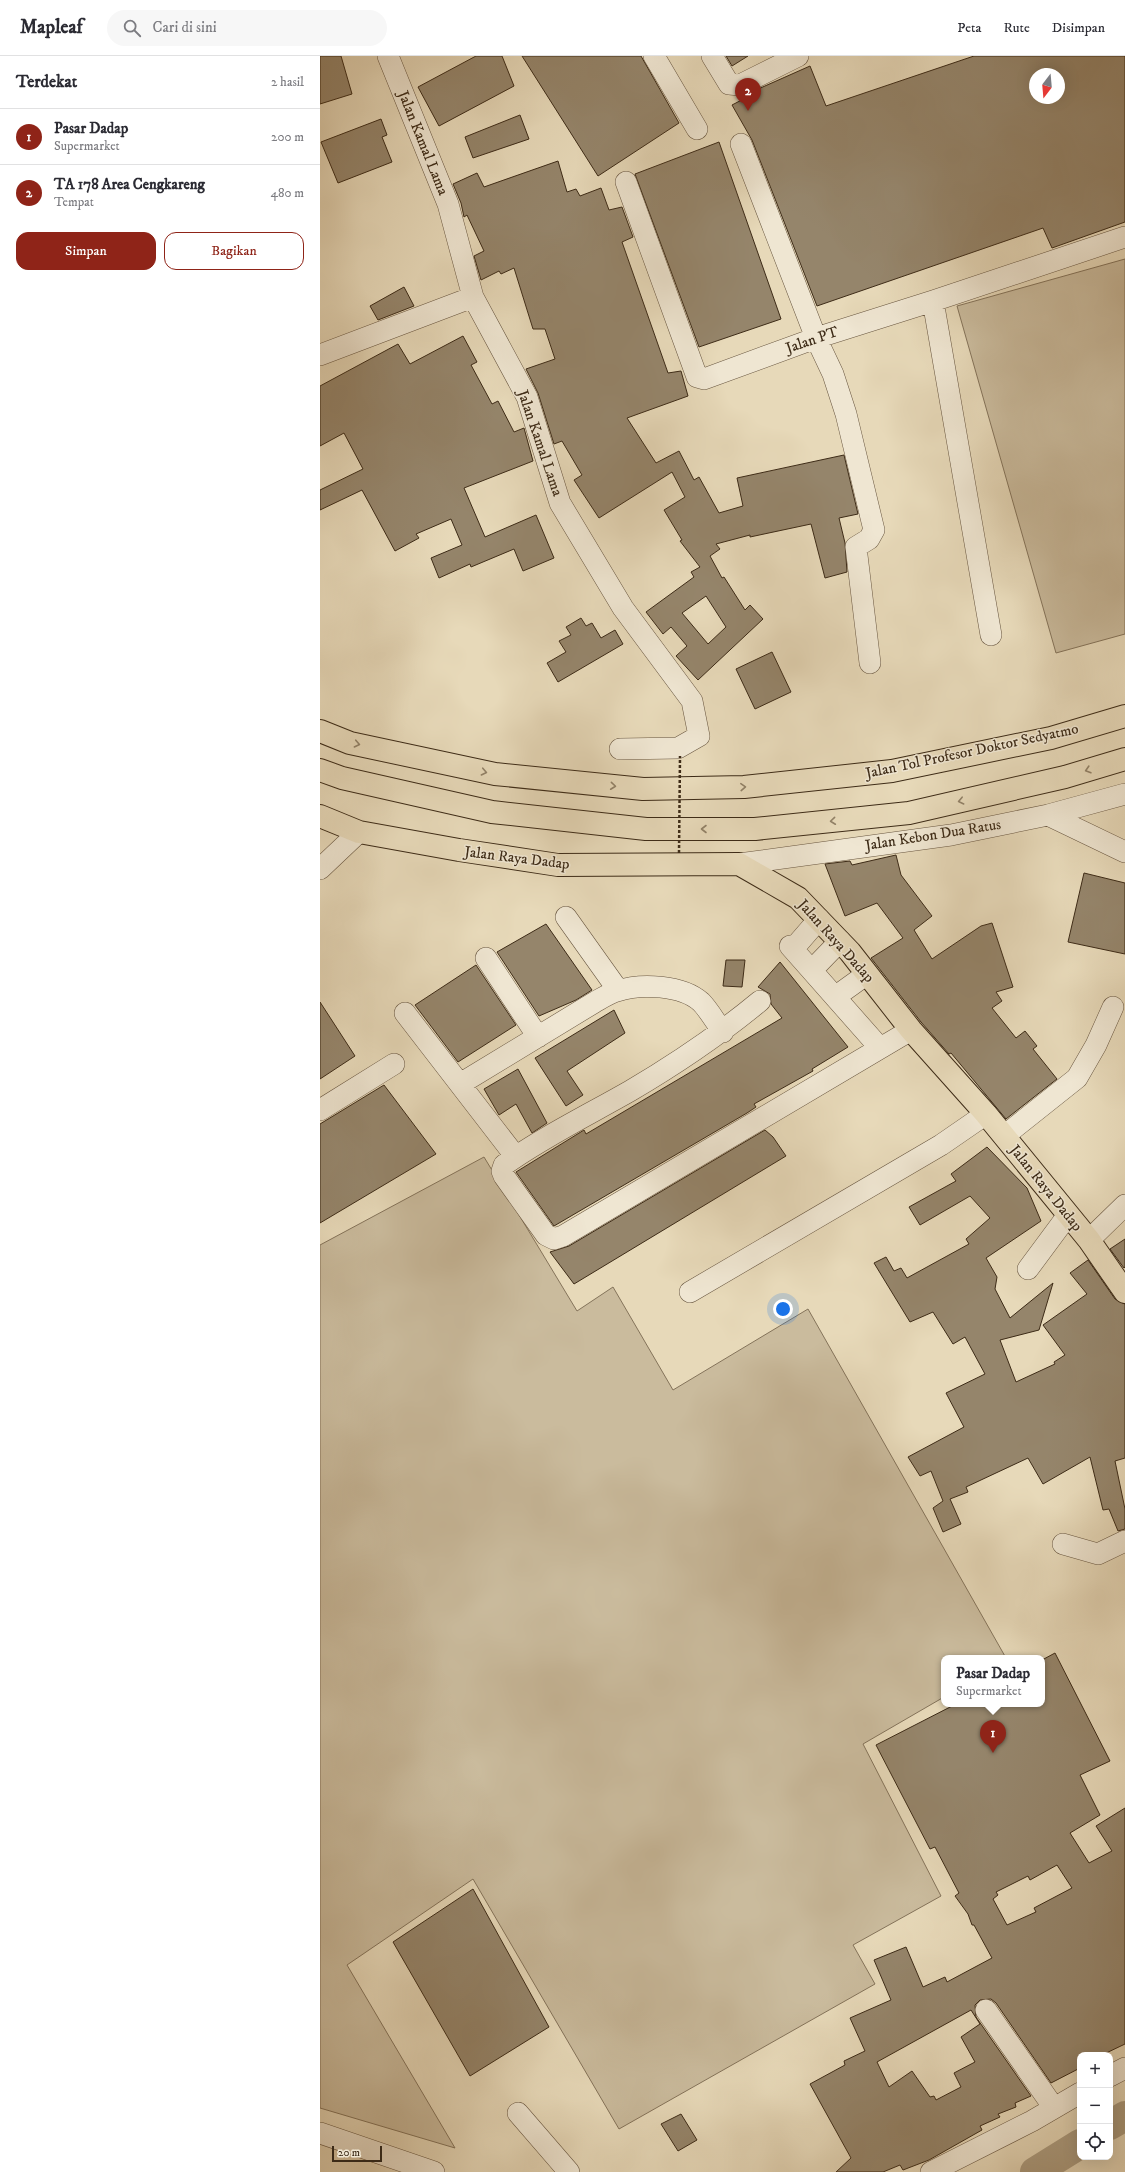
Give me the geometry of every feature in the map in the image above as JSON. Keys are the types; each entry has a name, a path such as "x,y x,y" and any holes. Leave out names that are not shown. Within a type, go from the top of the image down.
{"main road":[{"name":"Jalan Tol Profesor Doktor Sedyatmo","path":"320,731 350,743 495,774 643,789 744,787 892,771 1051,738 1125,716"},
{"path":"320,770 342,778 492,812 646,829 755,829 909,813 1065,777 1125,759"},
{"name":"Jalan Raya Dadap","path":"320,816 359,832 459,850 558,865 738,864 798,898 840,941 911,1030 986,1114 1089,1240 1125,1292"}],"street":[{"name":"Jalan Kamal Lama","path":"388,56 448,204 473,297 528,397 560,503 623,608 692,701 699,736 678,748 620,749"},
{"path":"654,56 697,129"},
{"path":"712,56 729,84 740,85 798,56"},
{"path":"741,144 816,338 833,374 846,414 874,530 869,539 856,547 870,663"},
{"name":"Jalan PT","path":"626,182 697,377 704,379 816,338 1125,237"},
{"path":"320,355 473,297"},
{"path":"933,301 991,635"},
{"name":"Jalan Kebon Dua Ratus","path":"738,864 951,835 1048,815 1125,794"},
{"path":"1048,815 1125,852"},
{"path":"320,869 359,832"},
{"path":"566,917 618,990"},
{"path":"819,919 791,948 880,1048"},
{"path":"812,970 840,941"},
{"path":"486,958 538,1037"},
{"path":"835,997 867,974"},
{"path":"460,1084 618,990 666,987 688,994 701,1002 723,1032"},
{"path":"760,1001 723,1032 632,1090 504,1165 502,1171 504,1176 546,1235 554,1239 563,1236 911,1030"},
{"path":"1004,1136 1077,1078 1096,1045 1113,1006"},
{"path":"405,1013 516,1157"},
{"path":"320,1110 394,1064"},
{"path":"690,1292 942,1145 986,1114"},
{"path":"1089,1240 1125,1205"},
{"path":"1028,1269 1068,1216"},
{"path":"1063,1544 1098,1554 1125,1541"},
{"path":"986,2010 1054,2108"},
{"path":"1113,2074 1125,2068"},
{"path":"932,2172 1077,2095"},
{"path":"518,2114 569,2172"},
{"path":"320,2133 434,2172"}],"path":[{"path":"679,853 680,756"}],"shaded area":[{"path":"1125,259 1125,634 1056,653 957,306"},
{"path":"484,1157 577,1311 613,1287 673,1390 808,1309 1004,1655 941,1655 941,1699 863,1744 941,1896 853,1945 875,1984 619,2129 473,1879 347,1965 455,2148 320,2108 320,1245"}],"building":[{"path":"320,56 341,56 352,94 320,104"},
{"path":"476,56 502,56 514,86 439,126 418,87"},
{"path":"522,56 641,56 679,123 598,176"},
{"path":"726,56 748,56 732,66"},
{"path":"974,56 1125,56 1125,222 1052,248 1043,228 817,306 752,140 732,105 757,92 756,90 810,66 826,106"},
{"path":"520,115 529,139 473,158 465,137"},
{"path":"381,119 387,135 382,137 392,162 338,183 321,142"},
{"path":"719,142 781,319 699,347 635,174"},
{"path":"558,161 567,192 576,189 580,196 601,188 609,210 622,207 633,237 622,242 668,373 681,371 688,396 627,418 656,463 679,451 694,480 699,477 719,513 743,506 737,478 844,455 858,514 839,518 845,543 847,572 825,578 811,524 750,537 750,535 716,544 720,549 710,556 722,578 724,577 745,610 750,605 763,619 698,680 676,656 687,646 671,627 663,634 646,612 694,577 691,572 700,567 680,541 682,540 664,510 685,497 672,472 599,518 574,480 582,475 562,441 554,444 538,393 526,369 555,359 545,329 533,329 514,268 501,274 499,271 481,280 474,256 484,251 467,215 464,217 461,203 453,184 477,173 484,187","holes":["706,596 726,627 708,644 682,613"]},
{"path":"404,287 414,306 378,320 370,306"},
{"path":"463,336 477,362 471,365 492,404 498,401 514,432 524,428 533,461 464,488 485,537 536,515 554,558 523,571 514,549 471,567 470,564 439,578 431,558 462,545 451,519 416,534 419,538 395,551 362,490 320,510 320,490 363,469 344,433 320,446 320,386 398,344 410,364"},
{"path":"581,618 586,626 592,623 601,638 615,630 623,644 558,682 547,663 566,652 559,641 571,635 566,627"},
{"path":"772,652 791,692 755,709 736,669"},
{"path":"896,855 901,875 932,916 914,930 932,959 981,926 992,923 1013,987 996,992 1002,1001 992,1008 1016,1038 1025,1031 1037,1046 1033,1049 1057,1079 1006,1119 951,1053 949,1054 921,1022 871,958 903,938 877,903 845,916 825,864 850,861 852,865"},
{"path":"1084,873 1125,883 1125,954 1068,942"},
{"path":"546,924 592,990 576,1000 539,1016 497,952"},
{"path":"726,960 745,960 742,987 723,986"},
{"path":"780,962 848,1047 812,1069 813,1071 754,1104 756,1107 747,1113 554,1226 516,1172 584,1130 586,1134 782,1018 771,1004 770,994 758,987"},
{"path":"476,965 516,1025 458,1062 415,1005"},
{"path":"320,1002 355,1056 320,1079"},
{"path":"614,1010 625,1033 567,1071 583,1095 566,1106 535,1058"},
{"path":"518,1069 547,1123 532,1133 516,1104 499,1115 484,1089"},
{"path":"384,1085 436,1154 320,1223 320,1124"},
{"path":"765,1130 773,1137 786,1156 574,1284 550,1252 569,1246"},
{"path":"987,1147 1027,1188 1041,1221 986,1258 997,1277 995,1289 1010,1318 1053,1283 1039,1330 1000,1340 1016,1382 1055,1364 1054,1362 1065,1355 1043,1325 1087,1294 1070,1273 1088,1260 1115,1299 1125,1304 1125,1458 1115,1461 1125,1509 1125,1529 1118,1531 1109,1509 1103,1510 1090,1457 1043,1484 1028,1458 966,1487 968,1492 950,1499 961,1524 943,1532 933,1508 943,1501 931,1471 920,1476 908,1457 964,1427 946,1393 985,1374 965,1337 953,1344 933,1312 910,1322 874,1263 886,1257 894,1271 901,1268 907,1278 969,1244 966,1239 990,1218 970,1196 920,1225 909,1207 956,1181 951,1174"},
{"path":"1125,1239 1125,1267 1124,1268 1110,1249"},
{"path":"1055,1653 1110,1761 1080,1775 1100,1815 1070,1833 1089,1863 1112,1851 1096,1826 1125,1808 1125,2044 1108,2052 1077,2052 1077,2070 1051,2083 996,2003 991,1999 980,2000 975,2005 976,2017 1031,2096 1015,2103 1016,2107 998,2114 1000,2117 980,2126 982,2130 929,2160 903,2170 900,2165 883,2172 836,2172 851,2158 810,2084 845,2065 844,2061 865,2051 850,2018 891,2000 874,1960 906,1947 923,1987 945,1977 947,1982 992,1958 974,1925 972,1925 968,1914 955,1896 959,1893 935,1847 930,1849 876,1745 950,1707 1045,1707 1045,1658","holes":["1057,1865 1072,1888 1034,1908 1036,1912 1007,1925 993,1899 998,1895 996,1892 1028,1876 1030,1880","971,2010 980,2024 961,2037 975,2062 954,2073 961,2087 936,2100 934,2096 930,2097 912,2071 889,2087 877,2062"]},
{"path":"473,1889 549,2027 470,2076 393,1942"},
{"path":"681,2114 697,2140 678,2151 661,2124"}],"waterway":[{"path":"1112,2124 1125,2116"},
{"path":"1035,2172 1077,2146"}],"place":[{"name":"TA 178 Area Cengkareng","path":"748,111"},
{"name":"Pasar Dadap","path":"993,1753"}]}
